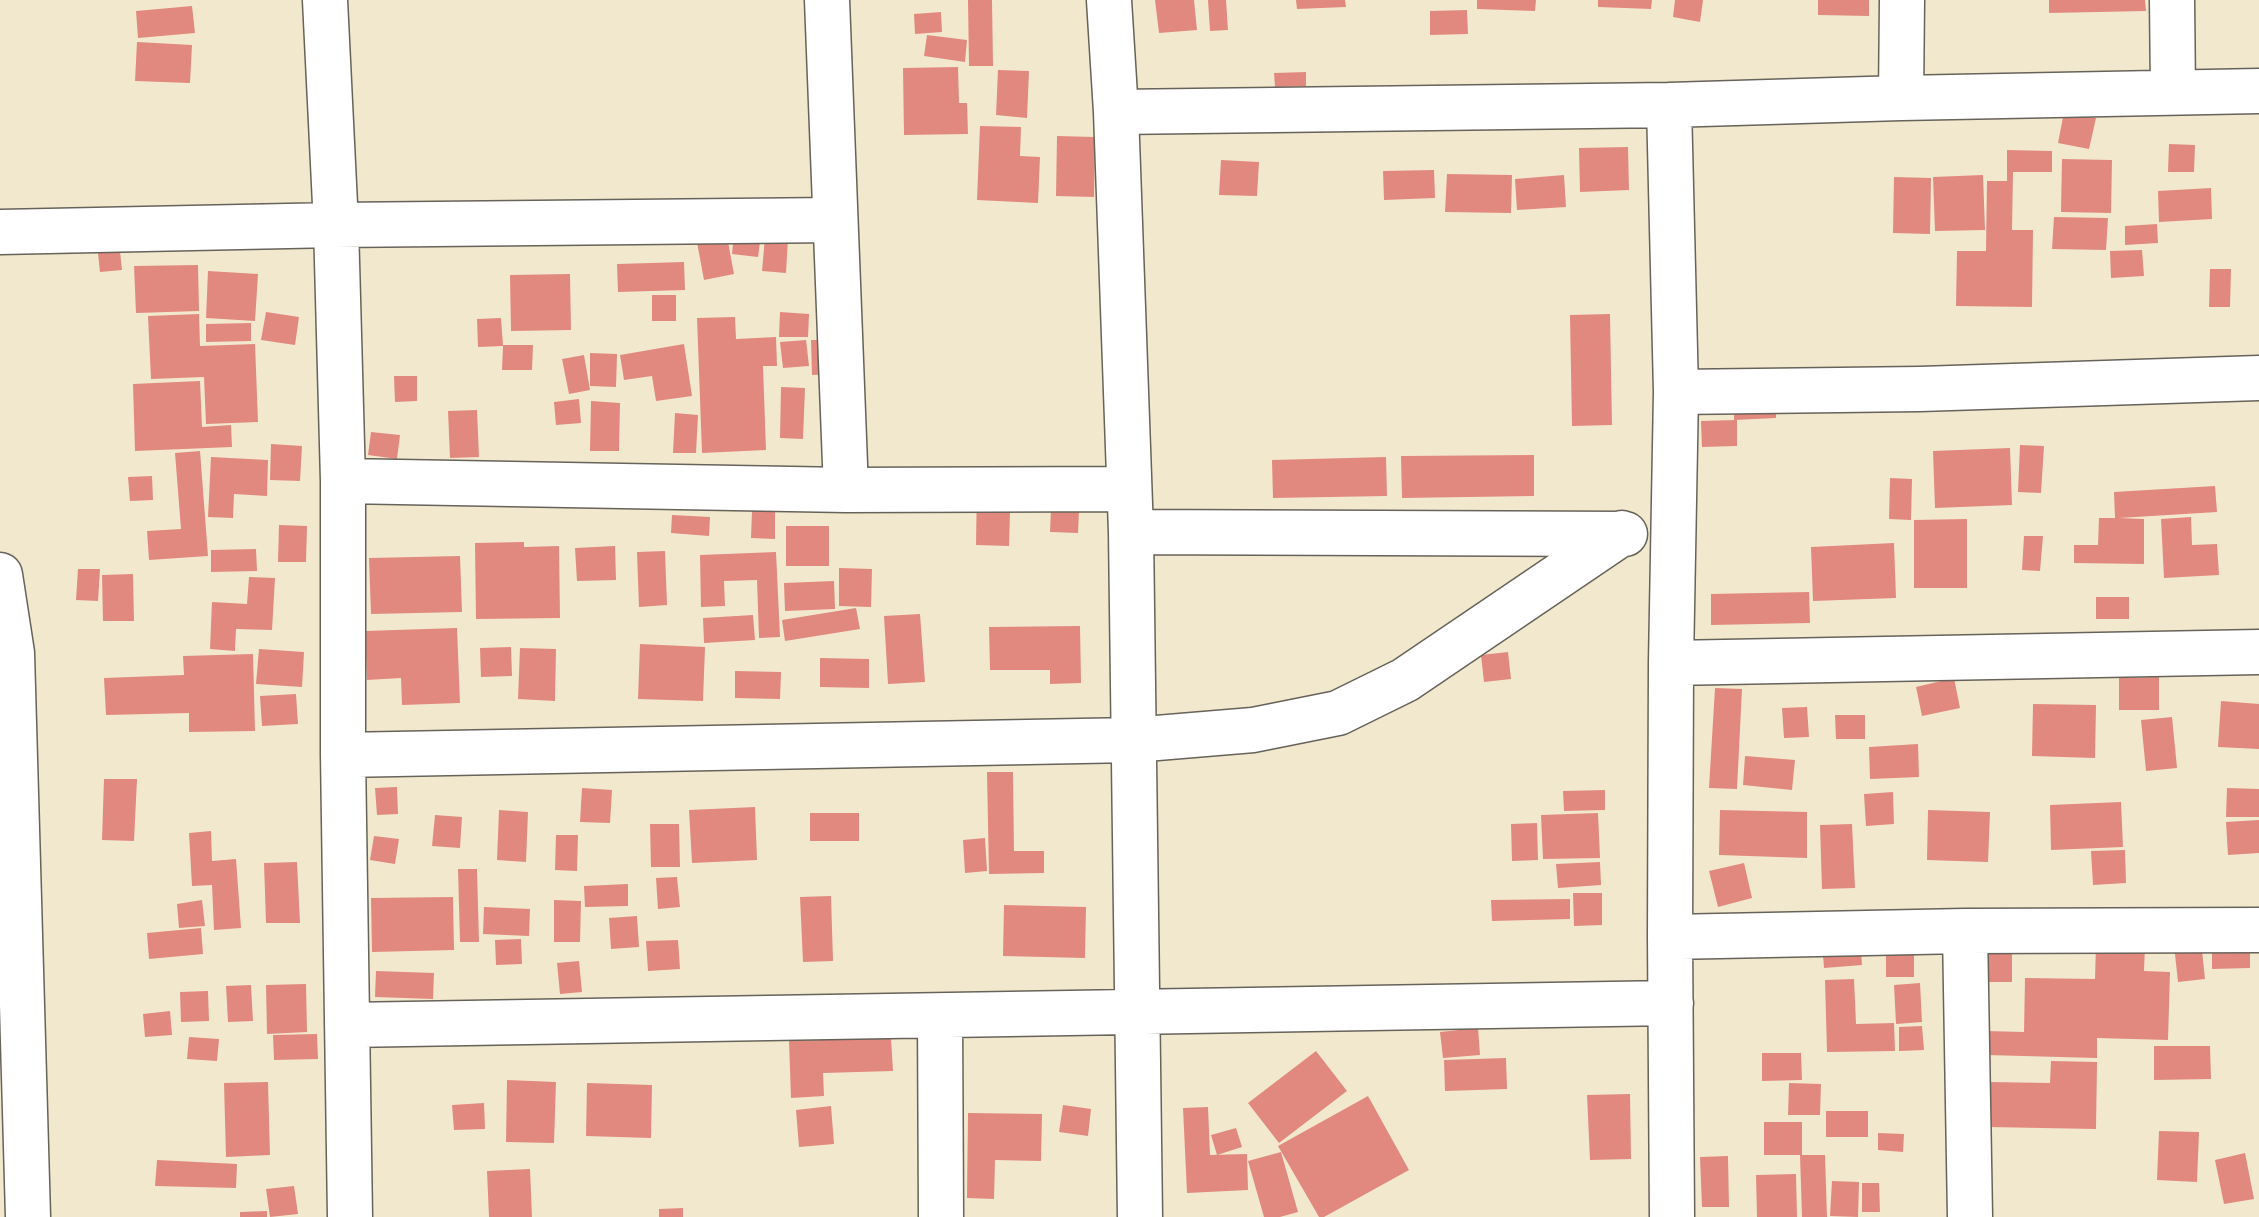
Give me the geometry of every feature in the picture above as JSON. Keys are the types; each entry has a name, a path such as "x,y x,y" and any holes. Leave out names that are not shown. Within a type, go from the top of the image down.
{"street":[{"path":"325,0 336,225 343,481 343,755 350,1217"},
{"path":"827,0 846,490"},
{"path":"1109,0 1131,532 1140,1217"},
{"path":"1901,98 1902,0"},
{"path":"2172,0 2173,92"},
{"path":"1116,112 1669,105 2259,91"},
{"path":"1669,105 1676,392 1671,663 1672,1217"},
{"path":"0,232 834,220"},
{"path":"1676,392 1920,389 2259,378"},
{"path":"343,481 846,490 1129,489"},
{"path":"1131,532 1673,534"},
{"path":"343,755 1133,740 1253,730 1338,713 1405,680 1622,533"},
{"path":"0,575 12,653 28,1217"},
{"path":"1671,663 2259,652"},
{"path":"1670,937 1965,931 2259,930"},
{"path":"1965,931 1970,1217"},
{"path":"347,1025 1671,1003"},
{"path":"940,1016 941,1217"}],"building":[{"path":"968,0 992,0 993,66 969,66"},
{"path":"1155,0 1194,0 1197,30 1159,33"},
{"path":"1208,0 1226,0 1228,30 1210,31"},
{"path":"1296,0 1345,0 1346,7 1297,9"},
{"path":"1477,0 1536,0 1535,11 1477,9"},
{"path":"1598,0 1652,0 1651,9 1598,7"},
{"path":"1675,0 1703,0 1700,22 1673,17"},
{"path":"1818,0 1869,0 1869,16 1818,15"},
{"path":"2049,0 2145,0 2146,11 2049,13"},
{"path":"192,6 195,33 138,38 136,11"},
{"path":"1467,10 1468,34 1430,35 1430,11"},
{"path":"941,12 942,32 915,34 914,14"},
{"path":"927,35 967,40 965,62 924,56"},
{"path":"137,42 192,45 190,83 135,81"},
{"path":"958,67 959,103 967,103 968,134 904,135 903,68"},
{"path":"998,70 1029,71 1027,118 996,115"},
{"path":"1306,72 1306,86 1275,87 1274,73"},
{"path":"2064,112 2096,118 2089,149 2058,143"},
{"path":"980,126 1021,127 1020,156 1040,157 1038,203 977,200"},
{"path":"1057,136 1095,137 1094,197 1056,196"},
{"path":"2169,144 2195,145 2194,172 2168,172"},
{"path":"1628,147 1629,190 1580,192 1579,148"},
{"path":"2007,150 2052,151 2052,172 2013,172 2012,230 2033,230 2032,307 1956,306 1957,251 1986,251 1987,181 2007,181"},
{"path":"2062,159 2112,160 2111,213 2061,212"},
{"path":"1221,160 1259,162 1257,196 1219,195"},
{"path":"1434,170 1435,198 1384,200 1383,171"},
{"path":"1447,174 1512,175 1511,213 1445,212"},
{"path":"1564,175 1566,207 1517,210 1515,179"},
{"path":"1983,175 1985,230 1935,231 1933,177"},
{"path":"1894,177 1931,178 1930,234 1893,233"},
{"path":"2211,188 2212,219 2159,222 2158,191"},
{"path":"2054,217 2108,218 2106,250 2052,249"},
{"path":"2157,224 2158,243 2125,245 2125,226"},
{"path":"726,231 734,274 704,280 696,237"},
{"path":"734,233 761,235 758,257 732,254"},
{"path":"765,237 788,238 786,273 762,271"},
{"path":"119,242 122,270 100,272 97,244"},
{"path":"2142,250 2144,276 2111,278 2110,251"},
{"path":"684,262 685,290 618,292 617,264"},
{"path":"198,265 199,311 136,313 134,266"},
{"path":"2210,269 2231,269 2230,307 2209,307"},
{"path":"208,271 258,274 255,321 206,318"},
{"path":"570,274 571,330 511,331 510,275"},
{"path":"652,295 676,295 676,321 652,321"},
{"path":"266,312 299,317 295,345 261,340"},
{"path":"780,312 809,314 808,337 779,337"},
{"path":"199,314 200,346 255,344 258,422 206,424 204,377 151,379 148,316"},
{"path":"1610,314 1612,425 1572,426 1570,315"},
{"path":"735,317 736,339 776,337 777,366 763,366 766,450 702,453 697,318"},
{"path":"501,318 503,345 533,345 532,370 502,370 503,346 478,347 477,319"},
{"path":"251,323 251,341 206,342 206,324"},
{"path":"806,340 809,366 783,368 780,342"},
{"path":"811,340 831,340 833,374 812,375"},
{"path":"684,344 692,396 656,401 652,376 624,380 620,355"},
{"path":"590,353 617,354 616,387 590,386"},
{"path":"584,355 590,390 569,394 562,359"},
{"path":"394,376 417,376 417,401 395,402"},
{"path":"200,381 202,427 231,425 232,447 135,451 133,384"},
{"path":"781,387 805,388 803,439 780,438"},
{"path":"579,399 581,423 556,425 554,402"},
{"path":"1776,399 1776,418 1734,420 1734,401"},
{"path":"591,401 620,403 619,451 590,451"},
{"path":"477,410 479,457 450,458 448,411"},
{"path":"675,413 698,415 696,453 673,453"},
{"path":"1737,420 1737,446 1702,447 1701,421"},
{"path":"371,432 400,435 397,459 368,455"},
{"path":"271,444 302,446 300,481 270,480"},
{"path":"2020,445 2044,446 2041,493 2018,492"},
{"path":"2010,448 2012,505 1935,508 1933,451"},
{"path":"200,451 208,556 149,560 147,531 181,529 175,453"},
{"path":"1534,455 1534,496 1402,498 1401,456"},
{"path":"211,457 268,460 267,496 234,494 233,518 208,517"},
{"path":"1386,457 1387,496 1273,498 1272,460"},
{"path":"152,476 153,500 130,501 128,477"},
{"path":"1890,478 1912,479 1911,520 1889,519"},
{"path":"977,481 1029,482 1028,512 1010,512 1009,546 976,545"},
{"path":"2215,486 2217,512 2119,518 2144,519 2144,564 2074,563 2074,545 2098,545 2099,518 2115,518 2114,492"},
{"path":"1051,509 1079,510 1078,533 1050,532"},
{"path":"752,511 775,512 775,539 751,538"},
{"path":"672,515 710,517 709,536 671,533"},
{"path":"2191,517 2192,545 2217,544 2219,575 2164,578 2161,519"},
{"path":"1967,519 1967,588 1914,588 1914,520"},
{"path":"279,525 307,526 306,562 278,562"},
{"path":"786,526 829,526 829,566 786,566"},
{"path":"2024,536 2043,536 2040,571 2022,570"},
{"path":"524,542 524,547 559,546 560,618 476,619 475,543"},
{"path":"1894,543 1896,598 1813,601 1811,547"},
{"path":"615,546 616,580 577,581 575,548"},
{"path":"256,549 257,571 211,572 211,550"},
{"path":"665,551 667,605 639,607 637,552"},
{"path":"776,552 780,637 759,638 757,580 724,581 725,606 701,607 700,555"},
{"path":"460,556 462,612 371,614 369,558"},
{"path":"839,568 872,569 871,607 839,606"},
{"path":"78,569 100,569 98,601 76,600"},
{"path":"133,574 134,621 103,621 102,575"},
{"path":"249,577 275,578 272,630 236,629 235,651 210,649 212,602 247,604"},
{"path":"834,581 835,609 785,611 784,583"},
{"path":"1809,592 1810,623 1711,625 1711,594"},
{"path":"2096,597 2129,597 2129,619 2096,619"},
{"path":"856,608 860,629 785,641 782,620"},
{"path":"920,614 925,682 888,684 884,616"},
{"path":"753,615 755,640 704,643 703,618"},
{"path":"1080,626 1081,683 1050,684 1050,670 990,670 989,627"},
{"path":"457,628 460,703 402,705 401,678 367,680 365,631"},
{"path":"640,644 705,647 703,701 638,699"},
{"path":"511,647 512,676 481,677 480,648"},
{"path":"520,648 556,649 555,701 518,699"},
{"path":"259,649 304,652 302,687 256,684"},
{"path":"1508,652 1511,679 1484,682 1481,655"},
{"path":"253,654 255,731 189,732 189,713 106,715 104,678 184,675 183,656"},
{"path":"820,658 869,659 869,688 820,687"},
{"path":"735,671 781,672 780,699 735,698"},
{"path":"2159,677 2159,710 2119,710 2119,678"},
{"path":"1954,678 1960,708 1922,716 1916,687"},
{"path":"1715,688 1742,689 1737,789 1709,788"},
{"path":"296,694 298,724 262,726 260,696"},
{"path":"2221,701 2259,704 2259,749 2218,747"},
{"path":"2033,704 2096,705 2095,758 2032,756"},
{"path":"1807,707 1809,737 1784,738 1782,708"},
{"path":"1835,715 1865,715 1865,739 1836,739"},
{"path":"2172,717 2177,768 2146,771 2141,720"},
{"path":"1918,744 1919,777 1870,779 1869,747"},
{"path":"1745,756 1795,760 1792,790 1743,785"},
{"path":"987,772 1013,772 1014,851 1044,851 1044,873 989,874"},
{"path":"104,779 137,779 134,841 102,840"},
{"path":"397,787 398,814 377,815 375,788"},
{"path":"582,788 612,790 610,823 580,822"},
{"path":"2227,788 2259,789 2259,817 2226,817"},
{"path":"1605,790 1605,810 1564,811 1563,791"},
{"path":"1893,792 1894,824 1866,826 1864,794"},
{"path":"2121,802 2123,847 2051,850 2050,805"},
{"path":"755,807 757,860 692,863 689,810"},
{"path":"499,810 528,812 526,862 497,860"},
{"path":"1720,810 1807,812 1807,858 1719,855"},
{"path":"1928,810 1990,812 1988,862 1927,860"},
{"path":"810,813 859,813 859,841 810,841"},
{"path":"1598,813 1600,858 1543,859 1541,815"},
{"path":"435,815 462,817 460,848 432,846"},
{"path":"2259,820 2259,853 2228,855 2226,822"},
{"path":"1537,823 1538,860 1512,861 1511,824"},
{"path":"650,824 679,824 680,867 651,867"},
{"path":"1852,824 1855,888 1822,889 1820,825"},
{"path":"211,831 212,861 236,859 241,928 214,930 212,885 192,886 189,833"},
{"path":"556,835 578,835 577,871 555,870"},
{"path":"374,836 399,839 395,864 370,860"},
{"path":"985,838 987,871 965,873 963,840"},
{"path":"2125,850 2126,883 2093,885 2091,851"},
{"path":"297,862 300,923 266,923 264,863"},
{"path":"1600,862 1601,885 1558,888 1556,864"},
{"path":"1744,863 1752,898 1718,907 1709,871"},
{"path":"458,869 477,869 479,942 460,942"},
{"path":"677,877 680,907 658,909 656,878"},
{"path":"628,884 628,906 585,907 584,886"},
{"path":"1573,893 1602,893 1602,925 1574,926"},
{"path":"831,896 833,961 803,962 800,897"},
{"path":"453,897 454,950 372,952 371,898"},
{"path":"1570,899 1570,919 1492,921 1491,900"},
{"path":"202,900 205,926 179,928 177,904"},
{"path":"554,900 581,901 580,942 554,942"},
{"path":"1004,905 1086,907 1085,958 1003,956"},
{"path":"484,907 530,909 529,936 483,934"},
{"path":"637,916 639,947 611,949 609,918"},
{"path":"201,928 203,954 149,959 147,933"},
{"path":"1860,936 1862,965 1824,968 1822,940"},
{"path":"521,939 522,964 496,965 495,940"},
{"path":"678,940 680,969 648,971 646,941"},
{"path":"1986,940 2012,940 2012,982 1986,982"},
{"path":"2250,940 2250,968 2212,969 2212,941"},
{"path":"2201,941 2205,979 2178,982 2174,945"},
{"path":"2096,945 2145,946 2144,971 2170,972 2168,1040 2097,1038 2097,1058 1986,1055 1986,1031 2024,1032 2025,978 2095,979"},
{"path":"1886,948 1914,948 1914,977 1886,977"},
{"path":"579,961 582,992 560,994 557,963"},
{"path":"376,971 434,973 433,999 375,997"},
{"path":"1854,979 1856,1024 1894,1023 1895,1051 1827,1052 1825,980"},
{"path":"1920,983 1922,1022 1896,1024 1894,985"},
{"path":"306,984 307,1032 267,1034 266,985"},
{"path":"251,985 253,1021 228,1022 226,986"},
{"path":"208,991 209,1021 181,1022 180,992"},
{"path":"170,1011 172,1035 145,1037 143,1014"},
{"path":"1922,1026 1924,1050 1899,1051 1899,1027"},
{"path":"1478,1028 1480,1055 1443,1058 1440,1032"},
{"path":"317,1034 318,1059 274,1060 273,1035"},
{"path":"189,1037 219,1039 217,1061 187,1059"},
{"path":"891,1038 893,1071 823,1073 824,1096 791,1098 789,1041"},
{"path":"2154,1046 2210,1046 2211,1079 2154,1080"},
{"path":"1316,1051 1347,1091 1279,1143 1248,1103"},
{"path":"1762,1053 1801,1053 1802,1080 1762,1081"},
{"path":"1506,1058 1507,1089 1445,1091 1444,1060"},
{"path":"2051,1061 2097,1062 2096,1129 1988,1127 1989,1082 2050,1083"},
{"path":"507,1080 556,1082 554,1143 506,1142"},
{"path":"268,1082 270,1155 226,1157 224,1083"},
{"path":"587,1083 652,1085 651,1138 586,1136"},
{"path":"1789,1083 1821,1084 1820,1115 1788,1115"},
{"path":"1630,1094 1631,1159 1590,1160 1587,1095"},
{"path":"1368,1096 1409,1170 1319,1217 1278,1146"},
{"path":"484,1103 485,1129 454,1130 452,1105"},
{"path":"1063,1105 1091,1109 1088,1136 1059,1132"},
{"path":"831,1106 834,1144 799,1147 796,1110"},
{"path":"1208,1107 1210,1155 1247,1154 1248,1190 1187,1193 1183,1108"},
{"path":"1826,1111 1868,1111 1868,1137 1826,1137"},
{"path":"968,1113 1042,1114 1041,1161 995,1160 994,1199 967,1198"},
{"path":"1764,1122 1802,1122 1802,1155 1764,1155"},
{"path":"1236,1128 1242,1147 1217,1155 1211,1135"},
{"path":"2159,1131 2199,1132 2197,1182 2157,1180"},
{"path":"1878,1133 1904,1134 1903,1152 1878,1150"},
{"path":"1281,1152 1298,1212 1264,1217 1248,1161"},
{"path":"2245,1153 2254,1199 2224,1204 2215,1160"},
{"path":"1800,1155 1825,1155 1827,1217 1802,1217"},
{"path":"1728,1156 1729,1207 1702,1207 1700,1157"},
{"path":"157,1160 237,1164 236,1188 155,1186"},
{"path":"530,1169 532,1217 489,1217 487,1171"},
{"path":"1796,1174 1797,1217 1757,1217 1756,1175"},
{"path":"1832,1181 1859,1182 1858,1217 1830,1216"},
{"path":"1862,1183 1879,1183 1880,1212 1862,1212"},
{"path":"294,1186 298,1214 270,1217 266,1189"},
{"path":"683,1208 683,1217 659,1217 659,1209"},
{"path":"267,1211 267,1217 240,1217 240,1212"}]}
